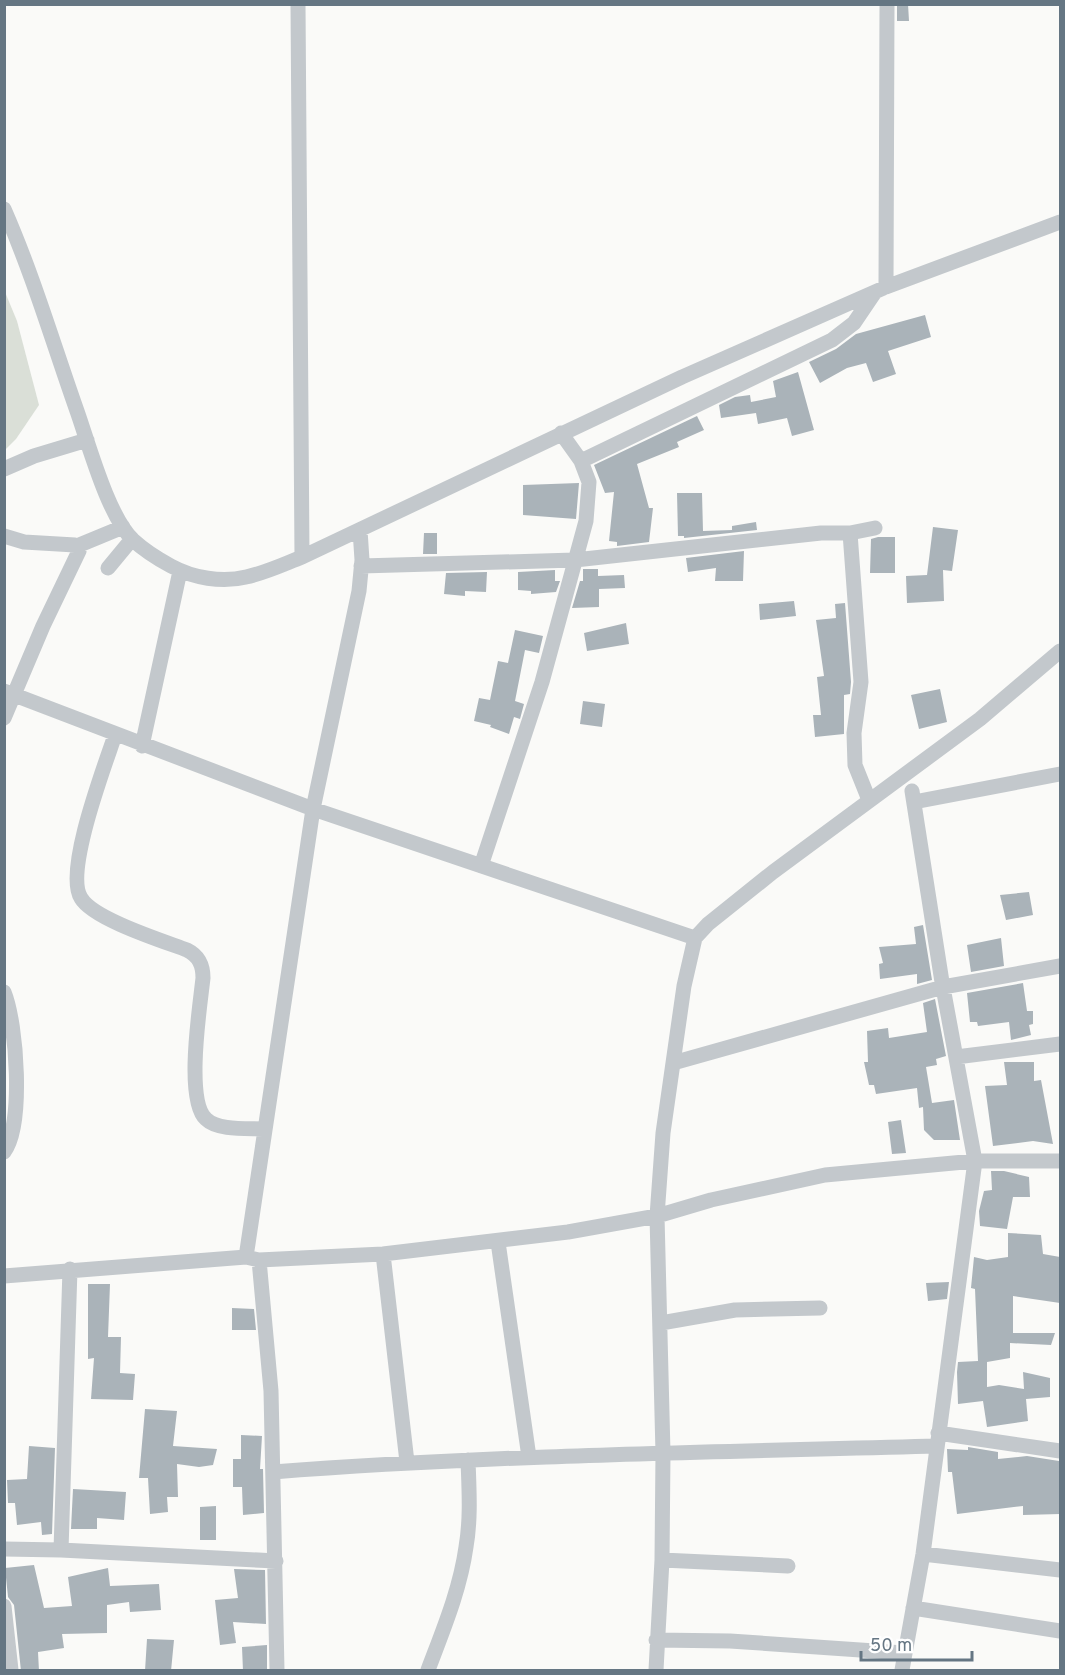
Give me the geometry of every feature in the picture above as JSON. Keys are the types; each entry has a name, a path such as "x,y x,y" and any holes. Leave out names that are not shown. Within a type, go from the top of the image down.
{"street":[{"path":"298,4 302,557"},
{"path":"577,454 832,340 854,323 880,290 887,4"},
{"path":"4,209 25,255 87,440 128,533 153,556 180,571 201,577 237,579 261,573 302,557 360,531 561,433 880,290 1060,222"},
{"path":"481,866 539,692 589,507 589,482 577,454 561,433"},
{"path":"4,469 34,456 87,440"},
{"path":"361,558 575,560 821,532 850,533 875,528"},
{"path":"278,1671 271,1391 253,1259 264,1130 314,809 359,591 360,531"},
{"path":"4,536 24,542 77,546 128,533"},
{"path":"108,568 128,533"},
{"path":"850,533 861,682 854,754 859,780 868,800"},
{"path":"4,718 9,693 78,557 77,546"},
{"path":"142,746 180,571"},
{"path":"656,1671 662,1560 663,1453 657,1216 663,1133 695,938 708,924 773,872 980,719 1060,651"},
{"path":"9,693 142,746 314,809 695,938"},
{"path":"116,735 96,791 78,864 77,890 80,898 96,912 187,950 197,957 202,966 203,978 195,1079 199,1111 211,1123 264,1130"},
{"path":"902,1671 922,1554 975,1161 943,987 913,796 1060,774"},
{"path":"673,1063 943,987 1060,966"},
{"path":"4,992 12,1023 16,1124 10,1144 4,1152"},
{"path":"956,1057 1060,1044"},
{"path":"4,1276 70,1269 383,1254 498,1242 657,1216 711,1200 825,1175 975,1161 1060,1161"},
{"path":"498,1242 529,1457"},
{"path":"383,1254 407,1462"},
{"path":"61,1550 70,1269"},
{"path":"661,1323 735,1310 820,1308"},
{"path":"273,1472 407,1462 663,1453 938,1439 1060,1451"},
{"path":"428,1671 460,1576 466,1546 470,1512 468,1460"},
{"path":"4,1550 61,1550 276,1561"},
{"path":"922,1554 1060,1569"},
{"path":"662,1560 788,1566"},
{"path":"4,1606 11,1671"},
{"path":"912,1608 1060,1631"},
{"path":"656,1640 730,1641 904,1653"}],"shaded area":[{"path":"5,292 17,321 39,405 16,439 5,450"}],"building":[{"path":"897,4 908,4 909,21 897,21"},
{"path":"925,315 931,337 888,351 896,374 873,382 866,363 847,368 820,383 809,362 836,349 856,334"},
{"path":"798,372 814,430 792,436 787,418 758,424 756,413 721,418 719,405 735,397 750,395 751,402 776,397 773,381"},
{"path":"697,416 704,430 677,442 679,447 637,464 649,508 653,508 649,542 617,546 617,542 609,541 614,492 605,493 594,465"},
{"path":"579,483 576,519 523,515 523,485"},
{"path":"677,493 702,493 703,531 732,530 732,526 756,522 757,530 684,538 684,536 678,536"},
{"path":"933,527 958,530 952,571 943,570 944,601 907,603 906,576 927,575"},
{"path":"424,533 437,533 437,554 423,554"},
{"path":"895,537 895,573 870,573 871,539"},
{"path":"744,551 743,581 715,581 716,568 688,572 686,558"},
{"path":"583,569 598,569 598,576 624,575 625,588 599,589 599,607 572,608 580,581 583,581"},
{"path":"555,570 555,581 560,581 556,592 531,594 531,591 518,590 518,572"},
{"path":"487,572 486,592 465,591 465,596 444,594 446,573"},
{"path":"794,601 796,616 760,620 759,604"},
{"path":"845,603 851,682 850,694 844,695 844,734 815,737 813,715 821,715 817,677 824,676 816,620 836,618 835,604"},
{"path":"626,623 629,644 587,651 584,633"},
{"path":"515,630 543,636 539,653 525,650 515,701 524,704 520,719 514,717 509,734 490,727 491,725 474,721 479,698 490,700 498,661 508,663"},
{"path":"940,689 947,722 919,729 911,695"},
{"path":"583,701 605,704 602,727 580,724"},
{"path":"1029,892 1033,915 1006,920 1000,895"},
{"path":"923,925 932,980 917,984 917,974 880,979 879,964 883,963 879,947 916,944 914,927"},
{"path":"1001,938 1004,966 971,972 967,945"},
{"path":"1023,983 1027,1011 1033,1011 1033,1024 1029,1025 1031,1035 1011,1040 1009,1022 978,1026 977,1022 970,1022 967,993"},
{"path":"935,999 946,1056 936,1059 937,1065 926,1067 932,1103 954,1100 960,1140 934,1140 924,1130 923,1107 919,1108 917,1088 876,1094 874,1085 869,1085 864,1062 868,1062 867,1031 888,1028 889,1038 927,1032 923,1003"},
{"path":"1004,1062 1034,1062 1034,1081 1041,1080 1053,1144 1033,1141 993,1146 985,1086 1007,1085"},
{"path":"901,1120 906,1153 892,1154 888,1122"},
{"path":"991,1171 1004,1171 1029,1177 1030,1197 1013,1197 1007,1229 980,1226 979,1211 984,1191 992,1190"},
{"path":"1008,1233 1041,1235 1043,1254 1060,1257 1060,1303 1013,1296 1013,1333 1055,1333 1051,1345 1010,1343 1010,1358 987,1362 987,1387 999,1385 1024,1389 1023,1372 1050,1378 1050,1397 1026,1399 1028,1421 987,1427 983,1401 958,1404 958,1362 978,1361 975,1289 971,1288 974,1257 987,1260 1008,1257"},
{"path":"949,1282 947,1299 928,1301 926,1283"},
{"path":"88,1284 110,1284 108,1337 121,1337 120,1373 135,1374 133,1400 91,1399 94,1358 88,1359"},
{"path":"232,1308 254,1309 256,1330 232,1330"},
{"path":"145,1409 177,1411 173,1446 217,1449 213,1465 199,1467 177,1464 178,1497 167,1497 168,1512 150,1514 148,1478 139,1478"},
{"path":"241,1435 262,1436 260,1469 263,1469 264,1513 243,1515 242,1487 233,1487 233,1459 241,1459"},
{"path":"29,1446 55,1448 52,1534 42,1535 41,1522 17,1525 15,1503 8,1503 7,1480 27,1479"},
{"path":"968,1447 998,1452 998,1459 1027,1456 1059,1461 1060,1514 1023,1515 1023,1506 957,1514 952,1472 948,1472 947,1449 968,1450"},
{"path":"73,1489 126,1492 124,1520 97,1518 97,1529 71,1529"},
{"path":"216,1506 216,1540 200,1540 200,1507"},
{"path":"34,1565 44,1608 72,1606 68,1577 108,1568 110,1586 159,1584 161,1610 130,1612 129,1602 107,1605 107,1633 62,1634 64,1648 38,1652 39,1671 21,1671 14,1605 8,1597 5,1568"},
{"path":"234,1569 265,1570 266,1624 233,1622 236,1643 220,1645 215,1600 238,1598"},
{"path":"147,1639 174,1640 171,1671 145,1671"},
{"path":"267,1645 267,1671 243,1671 242,1647"}]}
